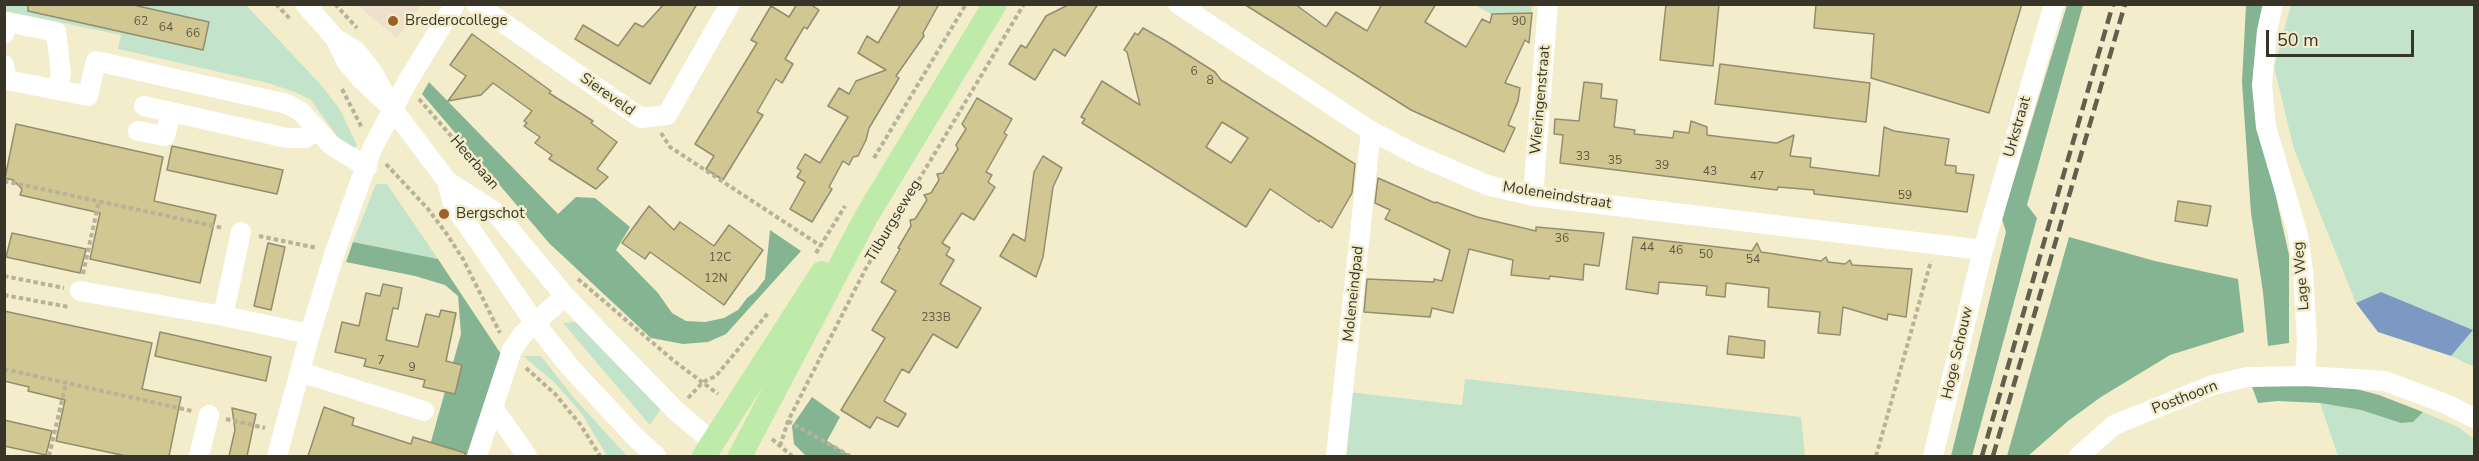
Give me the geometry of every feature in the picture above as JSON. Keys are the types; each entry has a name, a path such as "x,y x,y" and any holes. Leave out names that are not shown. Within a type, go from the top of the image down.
{"main road":[{"name":"Tilburgseweg","path":"715,452 856,211 995,4"},
{"name":"Tilburgseweg","path":"740,456 856,211"}],"street":[{"name":"Heerbaan","path":"305,4 335,38 346,61 392,108 447,181 495,212 565,296 715,452"},
{"path":"277,456 335,252 369,158 392,108 455,4"},
{"name":"Siereveld","path":"476,4 641,118 667,115 730,4"},
{"name":"Moleneindstraat","path":"1178,4 1371,131 1417,155 1487,185 1533,196 1983,250"},
{"name":"Wieringenstraat","path":"1533,196 1548,4"},
{"name":"Urkstraat","path":"1983,250 2054,4"},
{"name":"Lage Weg","path":"2273,4 2266,31 2262,85 2266,127 2298,235 2304,272 2307,341 2305,376"},
{"path":"4,34 7,22 56,32 61,73 57,90"},
{"path":"4,65 7,80 88,96 96,61 287,104 300,111 331,146 369,158"},
{"path":"144,106 287,138 305,138 316,131"},
{"path":"138,131 165,136 171,112"},
{"name":"Moleneindpad","path":"1336,456 1371,131"},
{"name":"Heerbaan","path":"447,181 453,204 535,323 577,375 656,456"},
{"path":"223,316 241,232"},
{"name":"Hoge Schouw","path":"1933,456 1983,250"},
{"path":"80,291 310,334"},
{"path":"477,456 512,350 523,334 565,296"},
{"path":"300,372 424,411"},
{"path":"2305,376 2385,381 2446,404 2475,418"},
{"name":"Posthoorn","path":"2079,456 2114,425 2213,385 2248,377 2305,376"},
{"path":"492,411 496,412 527,456"},
{"path":"199,456 209,415"}],"path":[{"path":"335,4 360,31"},
{"path":"869,165 966,4"},
{"name":"Tilburgseweg","path":"780,446 788,421 865,270 1024,4"},
{"name":"Heerbaan","path":"406,84 502,196"},
{"path":"652,117 670,147 821,246"},
{"path":"369,158 428,208 463,259 491,315 512,350 529,371 555,394 580,424 600,456"},
{"path":"4,181 335,252"},
{"path":"4,294 75,308 99,201"},
{"path":"812,261 821,246 856,211"},
{"path":"1876,456 1936,243"},
{"path":"4,276 80,291"},
{"path":"575,276 674,362 703,382 716,376 775,305"},
{"path":"4,369 284,432"},
{"path":"48,456 66,383"},
{"path":"788,421 850,456"}],"shaded area":[{"name":"Brederocollege","path":"357,5 421,5 397,38"}],"green space":[{"path":"4,5 246,5 321,85 339,108 357,145 353,149 337,136 311,100 295,92 268,83 118,49 121,35 5,11"},
{"path":"1475,5 1532,5 1531,12 1491,14"},
{"path":"2067,5 2083,5 2027,205 2037,218 1972,456 1951,456 2006,232 2002,219"},
{"path":"2246,5 2267,5 2274,188 2289,255 2289,343 2268,346 2263,292 2251,213 2242,82"},
{"path":"2291,5 2474,5 2474,367 2451,356 2473,330 2381,292 2356,303 2294,149 2274,67"},
{"path":"429,82 558,214 576,197 595,198 630,227 616,250 658,293 672,313 686,321 705,322 724,318 738,310 755,292 765,279 770,230 801,251 726,334 708,342 683,344 651,338 549,243 422,94"},
{"path":"376,184 387,184 438,259 353,242"},
{"path":"2069,237 2155,261 2238,279 2244,332 2170,355 2101,397 2068,421 2028,456 2007,456"},
{"path":"353,242 438,259 501,354 469,456 427,456 461,334 458,296 445,285 415,276 346,262"},
{"path":"576,322 663,406 650,425 563,323"},
{"path":"523,356 541,356 574,398 627,456 607,456 582,414 555,383"},
{"path":"1465,379 1801,417 1805,456 1342,456 1348,392 1462,405"},
{"path":"2251,384 2349,387 2379,395 2423,412 2413,422 2401,423 2361,410 2320,403 2278,401 2258,403"},
{"path":"812,397 840,417 827,441 851,456 806,456 794,444 792,426"},
{"path":"2320,403 2361,410 2401,423 2413,422 2423,412 2458,427 2474,439 2474,456 2338,456"}],"water":[{"path":"2381,292 2473,330 2451,356 2378,332 2356,303"}],"building":[{"path":"28,4 129,4 209,22 203,50 28,11"},
{"path":"664,4 697,4 650,84 575,39 583,25 618,46 635,23 643,27"},
{"path":"797,4 810,4 819,10 807,29 804,27 785,59 793,64 782,83 776,79 757,112 763,115 723,180 706,169 714,156 695,144 757,43 751,40 771,6 789,17"},
{"path":"901,4 939,4 923,33 924,36 896,76 899,78 869,128 858,156 853,157 849,165 843,161 829,187 832,189 812,222 790,209 805,182 797,177 801,171 797,168 805,154 820,163 848,117 828,106 839,88 849,94 856,81 886,70 858,53 867,36 878,43"},
{"path":"1070,4 1098,4 1065,56 1054,49 1035,80 1009,64 1021,45 1026,48 1046,16"},
{"path":"1244,4 1295,4 1326,27 1336,12 1367,31 1382,4 1436,4 1425,22 1466,47 1482,19 1490,23 1492,14 1532,13 1529,43 1525,40 1505,83 1520,88 1518,101 1508,125 1515,128 1504,152 1411,110"},
{"path":"1666,4 1719,4 1713,66 1660,60"},
{"path":"1816,4 2022,4 1989,113 1871,78 1874,34 1814,28"},
{"path":"1143,28 1166,41 1215,72 1221,80 1355,164 1352,193 1332,228 1320,220 1319,222 1270,189 1246,227 1082,123 1085,119 1081,117 1102,81 1140,105 1127,52 1124,50 1135,33 1138,35","holes":["1222,122 1248,138 1231,163 1206,147"]},
{"path":"472,34 551,91 549,93 593,121 591,123 617,142 597,169 608,177 596,189 549,159 552,155 535,143 540,137 524,126 527,123 524,121 532,111 493,83 481,95 448,101 466,76 450,65"},
{"path":"1720,64 1870,83 1866,122 1715,104"},
{"path":"1584,82 1602,84 1601,98 1617,100 1614,127 1635,130 1634,134 1673,138 1674,131 1689,133 1691,121 1707,127 1707,135 1777,143 1794,135 1790,156 1811,158 1810,167 1879,176 1884,127 1894,131 1949,139 1945,165 1956,166 1956,173 1974,175 1967,212 1814,194 1814,190 1778,187 1777,190 1560,163 1563,135 1554,134 1555,119 1579,121"},
{"path":"977,98 1012,119 1004,133 1007,135 986,172 992,175 988,182 995,187 974,220 962,213 942,243 950,248 946,255 954,260 940,284 981,308 957,348 933,334 909,373 902,369 884,401 906,414 898,427 877,417 870,428 841,410 885,338 872,330 896,291 881,282 911,226 910,220 915,219 927,200 924,195 931,193 939,180 937,174 943,173 958,149 956,145 966,129 962,124"},
{"path":"16,124 163,157 154,201 216,215 200,283 90,259 100,213 20,195 22,189 13,180 5,178"},
{"path":"172,146 283,170 277,194 167,170"},
{"path":"1043,156 1062,168 1053,187 1043,257 1036,277 1000,256 1013,234 1025,241 1034,172"},
{"path":"1378,178 1435,203 1477,217 1536,231 1536,227 1604,233 1599,266 1584,264 1583,280 1511,275 1513,260 1469,249 1453,313 1432,308 1430,317 1364,312 1367,279 1442,281 1450,250 1385,219 1390,210 1375,203"},
{"path":"2178,201 2211,206 2207,226 2175,221"},
{"path":"649,206 674,230 680,222 714,246 729,225 763,250 724,305 650,252 645,259 622,243"},
{"path":"12,233 86,249 80,273 6,257"},
{"path":"1633,237 1752,251 1757,243 1761,252 1821,261 1826,257 1828,262 1845,264 1850,260 1852,265 1912,269 1906,317 1888,314 1887,320 1843,307 1840,335 1818,333 1820,312 1768,307 1769,288 1726,283 1725,297 1706,295 1707,286 1659,282 1658,294 1626,289"},
{"path":"268,243 285,247 271,310 254,306"},
{"path":"383,284 402,288 398,309 393,308 386,340 418,347 426,314 439,317 441,310 456,313 446,361 462,365 455,394 423,387 425,380 364,366 366,359 335,352 342,322 359,326 366,293 380,296"},
{"path":"4,311 152,343 142,389 181,397 169,456 126,456 56,441 65,400 28,391 29,387 4,381"},
{"path":"160,332 271,357 266,381 155,356"},
{"path":"1729,336 1765,341 1764,358 1727,354"},
{"path":"324,407 354,418 352,425 411,444 413,437 465,453 465,456 308,456"},
{"path":"232,408 256,414 247,456 229,456 235,430"},
{"path":"4,420 52,431 46,455 4,446"}],"railway":[{"path":"1982,456 2113,4"},
{"path":"1993,456 2125,4"}],"place":[{"name":"Brederocollege","path":"393,21"},
{"name":"Bergschot","path":"444,214"}]}
